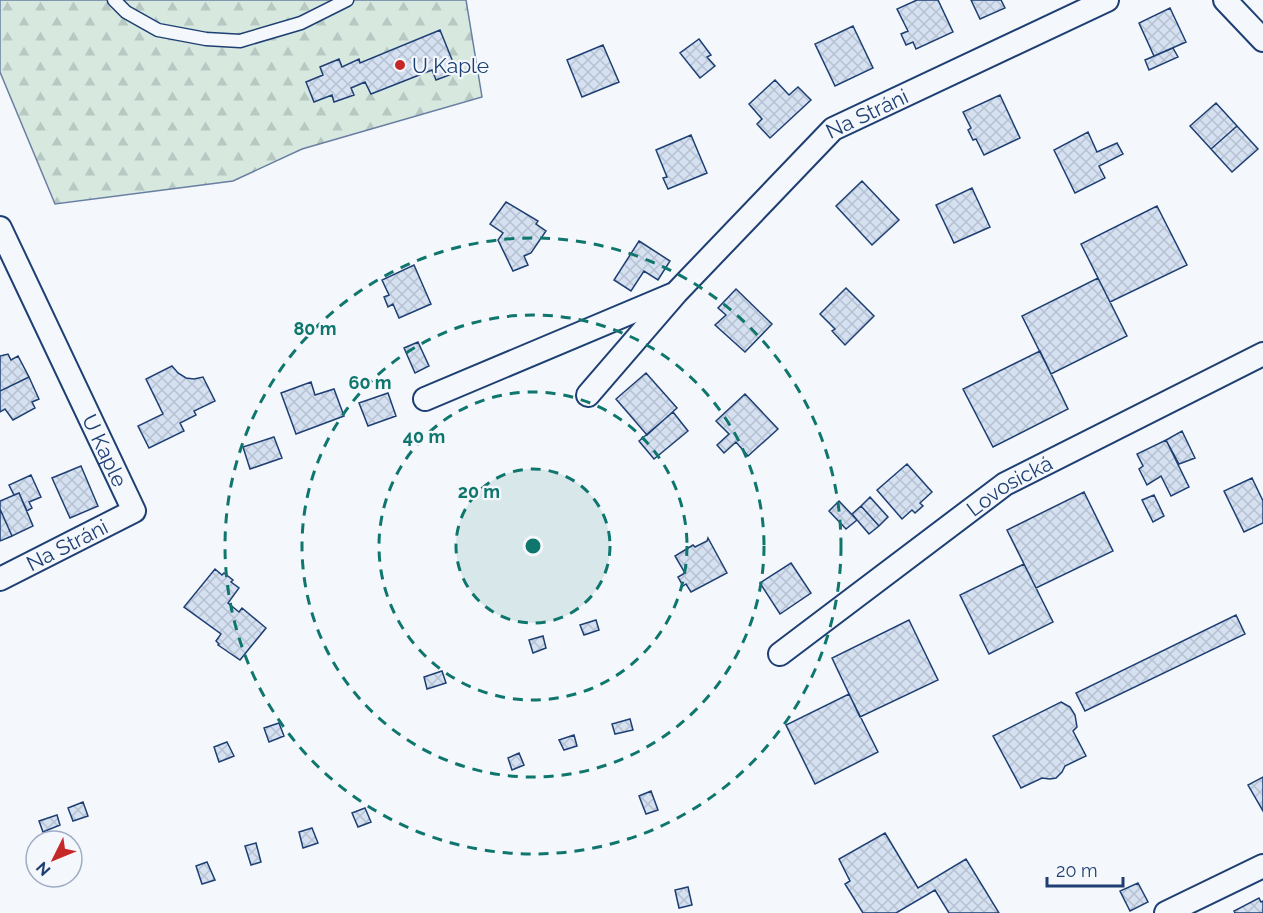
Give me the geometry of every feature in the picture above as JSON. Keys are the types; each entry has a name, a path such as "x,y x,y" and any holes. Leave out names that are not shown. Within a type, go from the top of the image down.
{"street":[{"name":"Na Stráni","path":"588,396 676,293 833,129 1107,0"},
{"path":"1225,0 1263,40"},
{"name":"U Kaple","path":"0,228 134,511"},
{"name":"Na Stráni","path":"425,399 676,293"},
{"name":"Lovosická","path":"780,654 1005,484 1263,354"},
{"name":"Na Stráni","path":"0,579 134,511"},
{"path":"1166,913 1263,866"}],"lane":[{"path":"114,0 126,12 159,30 206,39 240,41 301,23 347,0"}],"green space":[{"path":"0,0 466,0 482,97 302,149 233,181 55,204 0,72"}],"building":[{"path":"917,0 938,0 953,32 916,49 913,42 906,45 901,34 908,31 897,9"},
{"path":"971,0 1001,0 1005,8 980,19"},
{"path":"1170,8 1186,42 1154,56 1139,23"},
{"path":"853,26 873,68 835,86 815,44"},
{"name":"U Kaple","path":"440,30 457,72 436,80 432,70 371,94 365,82 351,88 354,95 334,102 332,95 314,102 306,82 323,75 320,67 339,59 342,67 359,59 360,63"},
{"path":"699,39 711,55 707,57 715,66 700,78 680,53"},
{"path":"603,45 619,82 582,97 567,60"},
{"path":"1173,48 1178,57 1149,70 1145,60"},
{"path":"775,80 789,95 798,87 811,100 770,138 757,124 762,119 749,104"},
{"path":"1000,95 1020,138 984,155 976,139 973,140 968,130 971,128 963,112"},
{"path":"1216,103 1237,126 1211,149 1190,126"},
{"path":"1237,126 1258,149 1232,172 1211,149"},
{"path":"1088,132 1097,152 1117,143 1123,154 1099,166 1105,178 1075,193 1054,150"},
{"path":"691,135 707,173 668,189 663,178 667,177 656,150"},
{"path":"862,181 899,220 872,245 836,206"},
{"path":"972,188 990,227 954,243 936,205"},
{"path":"506,202 538,221 536,224 546,231 531,253 524,256 528,265 513,271 498,240 503,233 490,224"},
{"path":"1157,206 1187,265 1110,302 1081,244"},
{"path":"639,241 670,261 658,280 644,271 631,291 614,280"},
{"path":"414,265 431,304 399,318 393,304 388,307 384,297 389,295 382,280"},
{"path":"1098,278 1127,336 1051,374 1022,316"},
{"path":"846,288 874,316 845,345 832,331 835,329 820,314"},
{"path":"736,289 772,324 745,352 715,325 726,315 718,308"},
{"path":"418,342 429,366 415,373 404,348"},
{"path":"1040,351 1068,409 993,447 963,389"},
{"path":"8,354 11,360 18,356 29,377 0,391 0,356"},
{"path":"172,366 186,378 203,377 215,401 194,411 196,415 180,423 184,431 149,448 138,426 163,414 146,379"},
{"path":"646,373 677,408 647,435 616,399"},
{"path":"29,377 39,399 32,402 35,408 13,420 5,409 0,412 0,391"},
{"path":"311,382 315,395 334,389 344,416 296,434 281,393"},
{"path":"388,393 396,416 368,426 359,403"},
{"path":"745,394 778,429 748,456 736,442 724,453 717,445 729,434 716,421"},
{"path":"673,412 688,431 654,459 639,441"},
{"path":"1182,431 1195,458 1179,464 1166,440"},
{"path":"274,437 282,458 250,469 243,447"},
{"path":"1166,440 1189,487 1171,496 1161,476 1147,485 1139,469 1143,466 1137,454"},
{"path":"907,464 932,492 920,503 923,506 915,513 912,510 902,519 877,490"},
{"path":"81,466 98,506 70,518 52,478"},
{"path":"31,475 41,497 29,502 32,508 27,511 19,493 14,495 9,485"},
{"path":"1252,478 1263,501 1263,523 1244,532 1224,491"},
{"path":"1084,492 1113,551 1036,588 1007,530"},
{"path":"19,493 33,526 12,536 0,509 0,501"},
{"path":"1154,495 1164,516 1153,522 1142,500"},
{"path":"870,497 888,517 879,526 861,506"},
{"path":"839,501 857,520 846,529 829,511"},
{"path":"861,506 879,526 869,534 852,514"},
{"path":"0,509 12,536 0,541"},
{"path":"708,538 727,573 691,592 686,584 683,586 678,577 685,573 675,556 693,545 695,547 707,541"},
{"path":"791,563 811,593 780,614 760,583"},
{"path":"1024,564 1053,622 989,654 960,595"},
{"path":"215,569 233,580 231,582 239,588 228,603 239,612 242,608 266,628 240,660 218,645 216,641 221,634 184,607"},
{"path":"1236,615 1245,634 1085,711 1076,693"},
{"path":"596,620 599,630 584,635 580,625"},
{"path":"909,620 938,680 860,717 832,658"},
{"path":"543,636 546,648 533,653 529,640"},
{"path":"442,671 446,683 427,689 424,677"},
{"path":"849,694 878,752 815,784 786,725"},
{"path":"1061,702 1070,707 1075,715 1077,727 1073,731 1086,756 1065,766 1056,778 1042,778 1021,788 993,736"},
{"path":"630,719 633,730 615,734 612,724"},
{"path":"279,723 284,736 269,742 264,728"},
{"path":"574,735 577,746 564,750 559,740"},
{"path":"227,742 234,756 219,762 214,747"},
{"path":"519,753 524,765 512,770 508,758"},
{"path":"1263,777 1263,811 1248,785"},
{"path":"651,791 658,810 646,814 639,796"},
{"path":"83,802 88,816 73,821 68,808"},
{"path":"365,808 371,822 358,827 352,813"},
{"path":"57,815 60,825 50,829 42,829 39,821"},
{"path":"312,828 318,843 303,848 299,832"},
{"path":"885,833 918,888 966,859 999,913 949,913 935,890 896,913 863,913 845,884 850,881 839,859"},
{"path":"256,843 261,862 251,865 245,846"},
{"path":"207,862 215,880 202,884 196,866"},
{"path":"1138,883 1148,902 1130,911 1120,891"},
{"path":"688,887 692,905 679,908 675,890"},
{"path":"1259,898 1261,902 1263,901 1263,913 1235,913 1234,911"}],"place":[{"name":"U Kaple","path":"400,65"}]}
